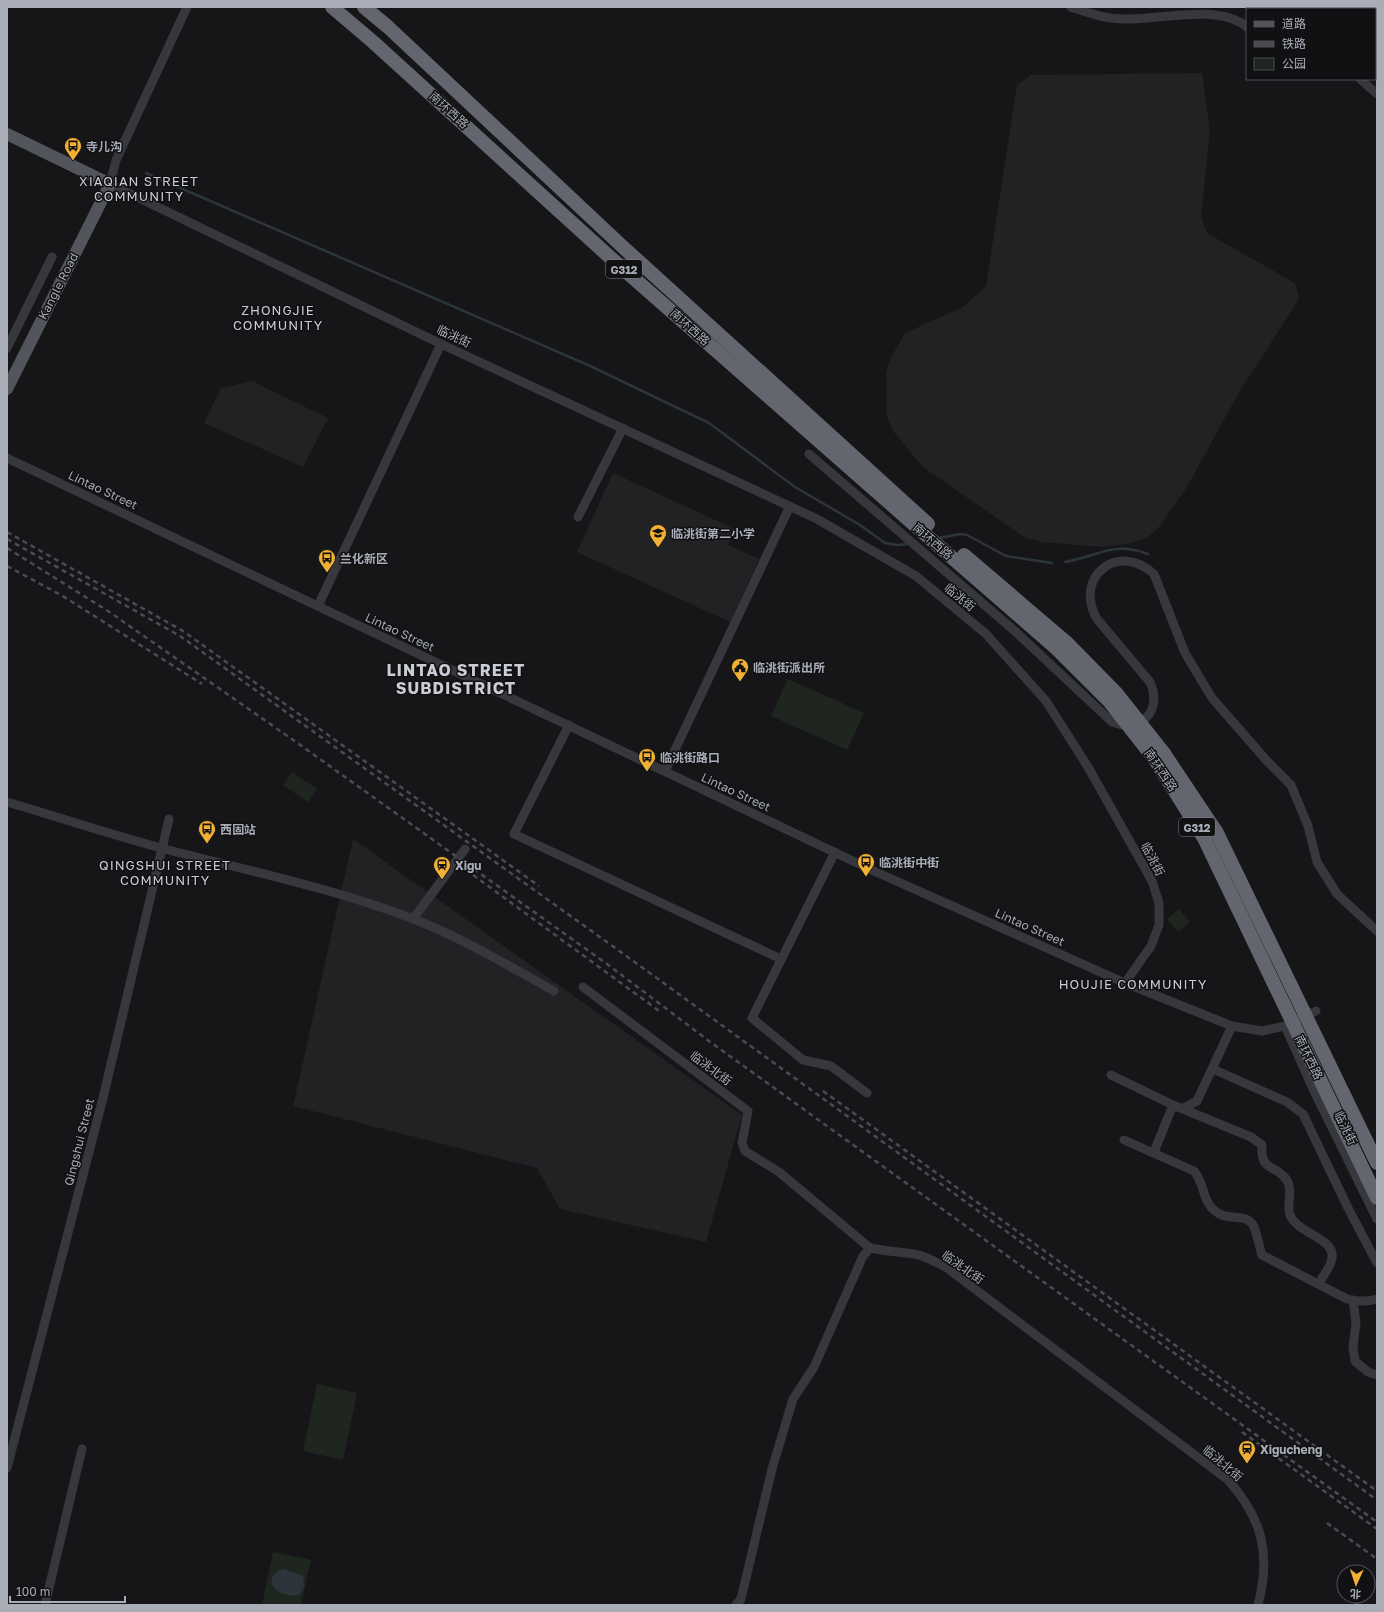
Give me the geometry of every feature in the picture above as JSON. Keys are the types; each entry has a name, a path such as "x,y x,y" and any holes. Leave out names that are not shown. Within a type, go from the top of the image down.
{"highway":[{"name":"南环西路","path":"332,7 372,41 613,260 923,526 1066,642 1117,694 1163,752 1217,833 1377,1163"},
{"name":"南环西路","path":"364,7 388,27 1057,649 1109,701 1156,761 1204,838 1377,1198"}],"main road":[{"path":"7,134 110,184"},
{"name":"Kangle Road","path":"7,389 110,184"},
{"path":"613,260 624,248"}],"street":[{"path":"110,184 116,160 187,7"},
{"path":"1071,7 1099,17 1125,19 1204,13 1225,17 1246,27"},
{"path":"1361,80 1377,94"},
{"name":"临洮街","path":"110,184 441,344 817,518 916,576 986,634 1046,701 1088,767 1152,881 1159,902 1159,925 1151,946 1125,983"},
{"path":"7,348 52,257"},
{"path":"318,606 441,344"},
{"path":"578,517 624,428"},
{"path":"809,454 1016,632 1112,722 1121,726 1130,726 1140,723 1147,717 1155,700 1154,691 1150,682 1098,619 1092,609 1090,598 1091,587 1095,577 1103,568 1113,562 1124,560 1145,566 1154,574 1185,653 1212,698 1267,761 1291,785 1308,826 1317,862 1337,894 1377,931"},
{"name":"Lintao Street","path":"7,458 835,852 1125,983"},
{"path":"665,771 790,506"},
{"path":"569,726 514,834 781,959"},
{"path":"7,802 161,848 292,880 368,902 413,919 465,942 554,991"},
{"name":"Qingshui Street","path":"7,1468 103,1098 169,819"},
{"path":"413,919 465,849"},
{"path":"835,852 752,1018 803,1060 830,1066 868,1093"},
{"path":"1125,983 1232,1026 1262,1032 1285,1026 1316,1011"},
{"name":"临洮北街","path":"583,988 748,1111 742,1143 746,1151 779,1172 870,1248 888,1252 915,1254 930,1259 947,1268 1228,1480 1248,1504 1261,1533 1264,1548 1264,1577 1258,1605"},
{"path":"1184,1108 1197,1100 1232,1026"},
{"name":"临洮街","path":"1285,1026 1313,1089 1377,1220"},
{"path":"1213,1068 1287,1102 1303,1114 1348,1208 1377,1262"},
{"path":"1111,1075 1173,1104 1251,1137 1262,1145 1263,1159 1266,1165 1283,1176 1289,1184 1288,1205 1290,1216 1304,1231 1324,1241 1332,1250 1331,1262 1319,1283"},
{"path":"1154,1152 1173,1104"},
{"path":"1124,1140 1194,1171 1200,1178 1209,1205 1215,1212 1224,1217 1244,1218 1249,1221 1255,1230 1257,1243 1262,1255 1353,1300 1369,1302 1377,1299"},
{"path":"736,1605 741,1600 772,1469 793,1399 814,1367 863,1256 870,1248"},
{"path":"1353,1300 1356,1323 1353,1347 1355,1361 1368,1372 1377,1375"},
{"path":"45,1605 82,1449"}],"shaded area":[{"path":"1308,7 1377,7 1377,69 1376,8"},
{"path":"1202,73 1210,131 1201,216 1207,233 1295,283 1299,299 1238,394 1187,487 1159,527 1147,538 1132,543 1103,547 1041,542 1024,537 923,467 893,431 887,417 886,373 890,359 905,333 963,307 986,286 1017,85 1031,75"},
{"path":"252,381 328,418 303,467 204,423 221,388"},
{"name":"临洮街第二小学","path":"613,473 735,529 728,545 759,559 730,622 577,552"},
{"path":"353,839 742,1115 706,1242 560,1209 537,1168 293,1106"},
{"path":"283,1569 303,1576 304,1587 299,1595 283,1594 277,1591 273,1586 272,1577"}],"green space":[{"path":"788,679 864,713 847,750 771,716"},
{"path":"292,772 317,789 308,802 283,785"},
{"path":"1179,909 1190,922 1178,932 1167,919"},
{"path":"317,1384 357,1393 343,1460 303,1451"},
{"path":"273,1552 311,1560 301,1605 262,1605"}],"waterway":[{"path":"146,173 588,365 709,423 795,487 860,525 885,543 897,545 908,544"},
{"path":"939,538 960,534 967,535 1006,556 1052,563"},
{"path":"1065,562 1115,549 1135,550 1148,554"}],"railway":[{"path":"7,532 183,631 539,886"},
{"path":"7,539 180,636 618,950 1377,1500"},
{"path":"7,548 108,611 296,742 607,964 713,1044 1377,1522"},
{"path":"7,566 61,595 202,684"},
{"path":"473,875 662,1013"},
{"path":"823,1091 1377,1491"},
{"path":"1242,1432 1377,1529"},
{"path":"1327,1523 1377,1559"}],"place":[{"name":"寺儿沟","path":"73,161"},
{"name":"临洮街第二小学","path":"658,548"},
{"name":"兰化新区","path":"327,573"},
{"name":"临洮街派出所","path":"740,682"},
{"name":"临洮街路口","path":"647,772"},
{"name":"西固站","path":"207,844"},
{"name":"临洮街中街","path":"866,877"},
{"name":"Xigu","path":"442,880"},
{"name":"Xigucheng","path":"1247,1464"}],"district":[{"name":"XIAQIAN STREET COMMUNITY","path":"139,188"},
{"name":"ZHONGJIE COMMUNITY","path":"278,318"},
{"name":"LINTAO STREET SUBDISTRICT","path":"456,679"},
{"name":"QINGSHUI STREET COMMUNITY","path":"165,872"},
{"name":"HOUJIE COMMUNITY","path":"1133,984"}]}
